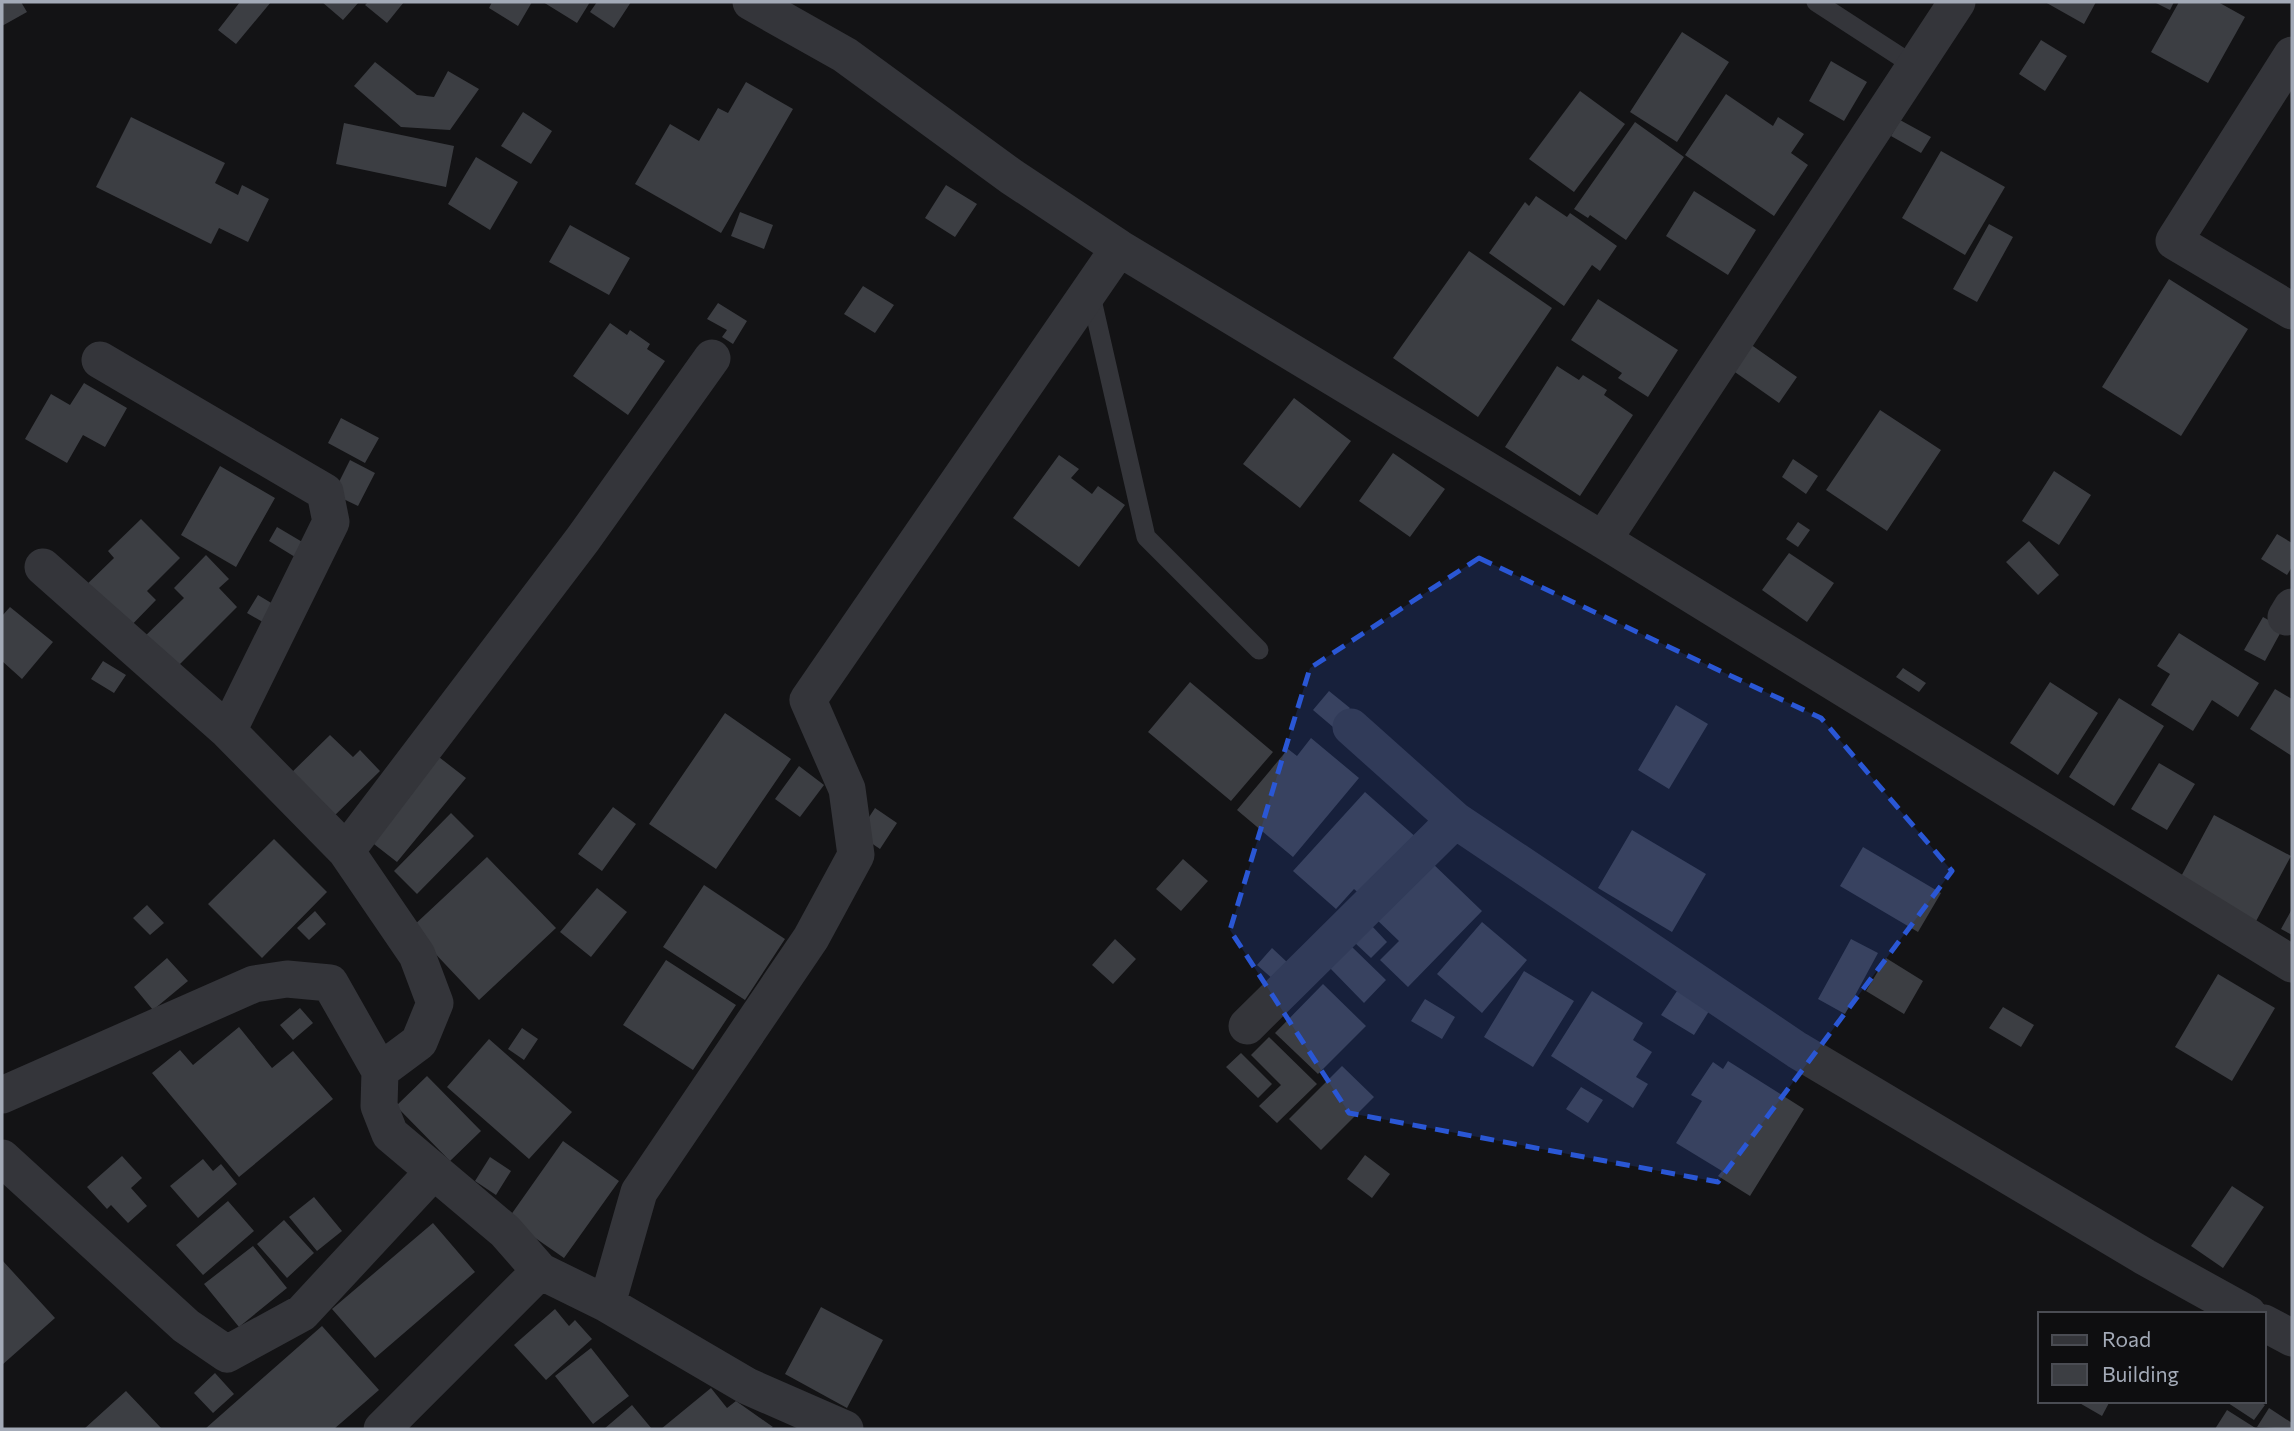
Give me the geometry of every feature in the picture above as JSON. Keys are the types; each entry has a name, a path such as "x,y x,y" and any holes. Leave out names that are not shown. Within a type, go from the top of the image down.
{"street":[{"path":"751,2 845,55 1012,177 1119,248 1603,540 2292,964"},
{"path":"1603,540 1913,65 1957,2"},
{"path":"2292,55 2174,241 2292,311"},
{"path":"607,1304 639,1192 811,938 856,855 847,789 808,701 1119,248"},
{"path":"346,851 583,539 712,359"},
{"path":"100,360 325,492 331,522 228,731"},
{"path":"43,567 228,731 346,851 417,955 435,1003 419,1042 380,1071"},
{"path":"1351,727 1455,820 1797,1050 2133,1250 2244,1312"},
{"path":"1247,1026 1455,820"},
{"path":"2,1095 254,984 287,979 330,983 380,1071 379,1105 390,1134 505,1231 540,1271 607,1304 747,1386 845,1429"},
{"path":"2,1158 186,1326 227,1354 302,1313 434,1171"},
{"path":"382,1429 540,1271"},
{"path":"2266,1324 2292,1338"}],"lane":[{"path":"1816,2 1913,65"},
{"path":"1090,291 1146,537 1259,650"}],"highlighted area":[{"path":"1479,558 1821,718 1952,871 1718,1182 1349,1113 1230,930 1310,668"}],"building":[{"path":"2,2 21,2 27,12 2,26"},
{"path":"240,2 271,2 236,44 218,30"},
{"path":"322,2 359,2 343,20"},
{"path":"368,2 404,2 387,23 365,5"},
{"path":"492,2 532,2 518,26 489,8"},
{"path":"543,2 590,2 577,23"},
{"path":"597,2 631,2 614,28 590,12"},
{"path":"2045,2 2096,2 2084,24"},
{"path":"2154,2 2174,2 2170,10"},
{"path":"2179,2 2218,2 2245,17 2208,83 2151,52"},
{"path":"1682,32 1729,62 1677,142 1630,112"},
{"path":"2041,40 2067,56 2045,91 2019,74"},
{"path":"1831,61 1867,82 1844,121 1809,101"},
{"path":"375,62 417,95 434,97 448,71 479,89 450,130 401,127 354,86"},
{"path":"746,82 793,109 721,233 635,184 670,124 699,141 718,108 728,113"},
{"path":"1580,91 1625,124 1574,192 1529,159"},
{"path":"1726,94 1773,126 1778,117 1804,134 1791,153 1808,165 1774,216 1685,155"},
{"path":"523,112 552,131 531,164 501,146"},
{"path":"131,117 225,163 215,183 238,195 242,185 269,199 248,242 219,228 211,244 96,187"},
{"path":"1900,120 1931,137 1921,153 1891,136"},
{"path":"1635,122 1684,157 1626,240 1590,215 1588,218 1574,209"},
{"path":"344,123 454,146 446,187 336,164"},
{"path":"1941,151 2005,187 1965,255 1902,218"},
{"path":"476,157 518,182 490,230 448,204"},
{"path":"946,185 977,204 955,237 925,218"},
{"path":"1694,191 1756,230 1728,275 1666,236"},
{"path":"1536,196 1567,217 1570,213 1617,246 1600,271 1592,265 1564,306 1489,253 1525,202 1529,206"},
{"path":"740,212 773,225 764,249 731,236"},
{"path":"1989,224 2013,237 1977,302 1953,289"},
{"path":"570,225 630,258 609,295 549,262"},
{"path":"1469,251 1552,308 1478,417 1393,358"},
{"path":"2169,279 2248,329 2181,436 2102,387"},
{"path":"863,286 894,305 875,333 844,314"},
{"path":"1598,299 1678,350 1648,397 1618,378 1622,373 1571,340"},
{"path":"718,303 747,321 733,344 722,337 727,330 707,319"},
{"path":"610,323 627,335 630,330 650,344 647,349 665,361 628,415 573,376"},
{"path":"1750,344 1797,377 1779,403 1732,370"},
{"path":"1557,366 1579,380 1583,375 1607,390 1604,395 1633,415 1580,496 1505,447"},
{"path":"84,383 127,408 105,447 83,435 67,463 25,439 51,394 70,405"},
{"path":"1294,398 1351,441 1300,508 1243,464"},
{"path":"1880,410 1941,450 1887,531 1826,490"},
{"path":"341,418 379,438 365,463 328,443"},
{"path":"1393,453 1445,489 1410,537 1359,501"},
{"path":"1059,455 1079,469 1071,478 1092,494 1098,486 1125,505 1079,567 1013,518"},
{"path":"1793,459 1818,476 1806,494 1782,477"},
{"path":"350,460 375,473 358,506 333,494"},
{"path":"220,466 275,498 236,567 181,535"},
{"path":"2054,471 2091,495 2059,545 2022,521"},
{"path":"141,519 180,558 147,591 156,600 122,635 79,592 114,558 108,551"},
{"path":"1798,522 1810,530 1798,547 1786,539"},
{"path":"277,527 304,543 295,557 269,541"},
{"path":"2277,534 2292,543 2292,567 2287,575 2261,559"},
{"path":"2029,541 2059,575 2038,595 2006,562"},
{"path":"1789,553 1834,583 1807,622 1762,590"},
{"path":"206,555 229,579 219,588 237,607 169,675 138,643 184,598 174,588"},
{"path":"258,595 278,607 268,625 247,613"},
{"path":"10,607 53,642 22,679 2,661 2,616"},
{"path":"2263,617 2283,628 2265,661 2244,650"},
{"path":"2179,633 2259,683 2238,717 2212,700 2193,731 2151,705 2170,674 2157,666"},
{"path":"103,661 126,675 114,693 91,679"},
{"path":"1903,668 1926,683 1919,692 1896,677"},
{"path":"1190,682 1273,752 1231,801 1148,732"},
{"path":"2050,682 2098,713 2058,775 2010,743"},
{"path":"2275,689 2292,699 2292,756 2250,729"},
{"path":"1329,691 1350,708 1333,727 1313,710"},
{"path":"2119,698 2164,726 2114,806 2069,777"},
{"path":"1676,705 1708,724 1669,789 1638,770"},
{"path":"725,713 791,759 716,869 649,824"},
{"path":"330,735 353,757 360,750 380,771 329,821 286,778"},
{"path":"1311,738 1359,778 1293,857 1237,810 1288,749 1297,756"},
{"path":"435,754 466,778 397,862 370,841"},
{"path":"2159,763 2195,784 2167,830 2131,809"},
{"path":"799,766 824,785 800,817 775,799"},
{"path":"1365,792 1418,839 1363,897 1354,889 1336,909 1293,871"},
{"path":"613,807 636,824 602,871 578,854"},
{"path":"875,808 897,823 880,849 858,834"},
{"path":"451,813 474,836 417,894 394,871"},
{"path":"2214,815 2291,856 2254,925 2177,884"},
{"path":"1632,830 1706,874 1672,932 1598,888"},
{"path":"274,839 327,892 262,958 208,904"},
{"path":"1863,847 1941,893 1918,932 1840,886"},
{"path":"487,857 556,928 479,1000 411,928"},
{"path":"1183,859 1208,881 1181,911 1156,889"},
{"path":"1430,861 1482,911 1408,987 1380,960 1399,941 1374,917"},
{"path":"704,885 785,939 745,1000 663,947"},
{"path":"597,888 627,912 591,957 560,932"},
{"path":"147,905 164,923 150,935 133,918"},
{"path":"2292,909 2292,935 2281,929"},
{"path":"315,911 326,924 309,940 297,928"},
{"path":"1482,922 1527,960 1482,1013 1437,974"},
{"path":"1371,925 1387,942 1371,958 1354,942"},
{"path":"1115,939 1136,959 1113,984 1092,965"},
{"path":"1851,939 1878,953 1845,1014 1818,999"},
{"path":"1351,946 1386,980 1364,1003 1329,967"},
{"path":"1272,948 1288,963 1273,979 1257,965"},
{"path":"167,958 188,981 153,1010 134,987"},
{"path":"1886,958 1923,981 1904,1014 1866,991"},
{"path":"666,960 736,1005 693,1070 623,1025"},
{"path":"1524,971 1574,1001 1533,1067 1484,1037"},
{"path":"2218,974 2275,1008 2232,1081 2175,1047"},
{"path":"1323,984 1366,1026 1318,1074 1275,1033"},
{"path":"1679,988 1711,1008 1694,1035 1661,1015"},
{"path":"1592,991 1643,1023 1633,1040 1652,1052 1636,1077 1648,1084 1633,1108 1551,1056"},
{"path":"1425,999 1455,1017 1442,1039 1411,1021"},
{"path":"2003,1007 2034,1025 2021,1047 1989,1028"},
{"path":"300,1008 313,1023 293,1040 280,1025"},
{"path":"239,1027 272,1068 293,1051 333,1099 239,1177 152,1073 180,1050 193,1065"},
{"path":"522,1028 538,1039 524,1060 508,1049"},
{"path":"1269,1037 1317,1084 1277,1123 1259,1106 1281,1085 1251,1055"},
{"path":"489,1039 572,1112 529,1159 447,1087"},
{"path":"1241,1053 1272,1084 1258,1098 1226,1067"},
{"path":"1728,1061 1804,1109 1750,1196 1718,1176 1722,1171 1676,1143 1702,1101 1691,1095 1713,1062 1723,1069"},
{"path":"1342,1066 1374,1097 1321,1150 1289,1119"},
{"path":"427,1076 481,1131 450,1161 396,1106"},
{"path":"1581,1087 1603,1100 1588,1123 1566,1109"},
{"path":"563,1141 619,1181 564,1258 508,1219"},
{"path":"1365,1155 1390,1174 1372,1198 1347,1179"},
{"path":"122,1156 142,1178 131,1188 147,1206 128,1223 111,1205 107,1209 87,1187"},
{"path":"490,1157 511,1171 496,1195 475,1181"},
{"path":"203,1159 213,1171 221,1164 237,1184 198,1218 170,1186"},
{"path":"2232,1186 2264,1207 2223,1268 2191,1246"},
{"path":"314,1197 342,1231 317,1251 289,1217"},
{"path":"228,1201 254,1231 203,1275 176,1245"},
{"path":"284,1220 314,1253 287,1278 257,1244"},
{"path":"433,1223 475,1272 375,1358 332,1309"},
{"path":"253,1246 287,1288 239,1327 204,1284"},
{"path":"2,1260 55,1318 2,1365"},
{"path":"821,1307 883,1340 847,1408 785,1374"},
{"path":"555,1309 569,1326 575,1320 592,1339 546,1380 514,1345"},
{"path":"322,1326 379,1390 334,1429 205,1429"},
{"path":"591,1348 629,1396 593,1424 555,1376"},
{"path":"215,1373 234,1394 213,1413 194,1393"},
{"path":"711,1388 727,1408 736,1401 773,1427 661,1429"},
{"path":"126,1391 162,1429 84,1429"},
{"path":"2079,1403 2109,1403 2102,1416"},
{"path":"2228,1403 2262,1403 2265,1405 2254,1420"},
{"path":"632,1405 652,1429 604,1429"},
{"path":"2269,1408 2292,1423 2292,1429 2257,1427"},
{"path":"2227,1410 2257,1429 2215,1429"}]}
